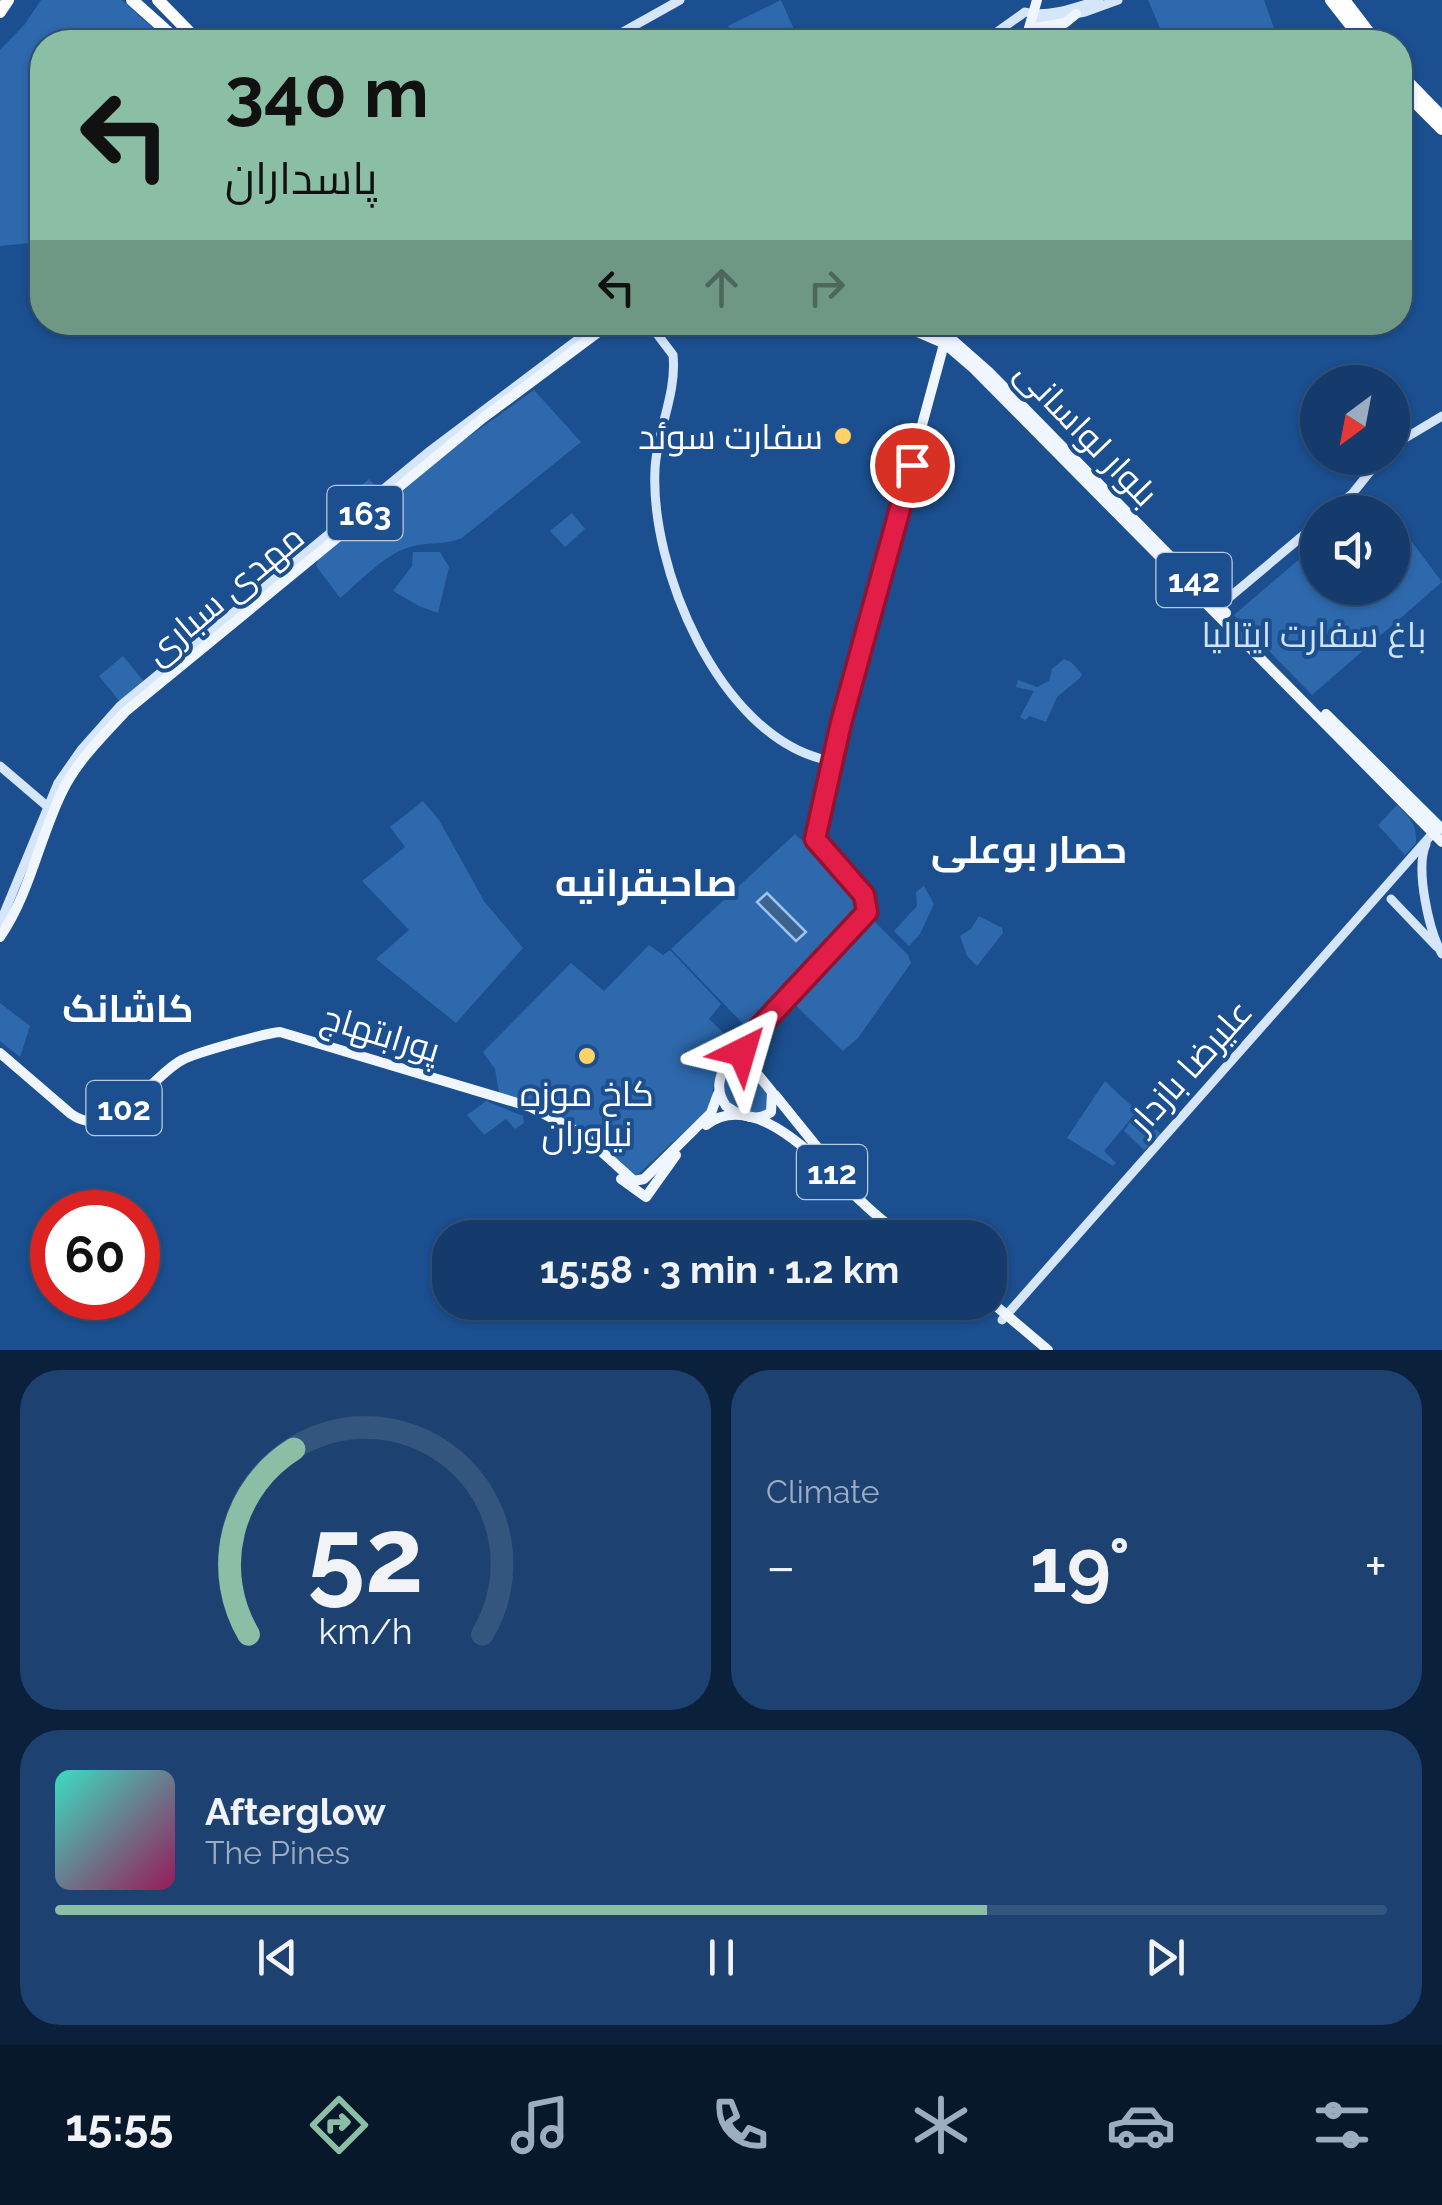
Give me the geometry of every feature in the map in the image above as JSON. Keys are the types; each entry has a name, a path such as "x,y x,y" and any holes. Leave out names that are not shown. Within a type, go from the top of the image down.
{"highway":[{"path":"0,12 8,0"},
{"path":"132,0 166,30"},
{"path":"1333,0 1356,30"},
{"path":"1343,0 1366,30"},
{"path":"155,1 191,30"},
{"path":"155,1 178,30"},
{"path":"1412,87 1438,118"},
{"path":"1412,95 1438,118"},
{"path":"1412,95 1438,118"}],"main road":[{"path":"626,30 680,0"},
{"path":"1038,0 1040,18"},
{"path":"1032,30 1040,18 1038,0"},
{"path":"1040,18 1099,0"},
{"path":"1040,18 1076,14 1118,0"},
{"path":"1000,30 1025,12 1065,23 1076,14"},
{"name":"مهدی سباری","path":"84,754 124,710 308,555 585,335"},
{"name":"مهدی سباری","path":"308,555 595,335"},
{"path":"124,710 485,422 602,335"},
{"path":"659,335 670,347 674,363 655,469 656,506 664,551 682,609 736,699 755,720 793,748 822,759 828,773 811,844 860,894 865,904 862,920"},
{"path":"932,335 946,340"},
{"path":"938,335 946,340"},
{"path":"744,1044 743,1054 772,1092 771,1112 762,1118 713,1116 722,1074 731,1056 862,920 868,906 864,895 815,839 947,335"},
{"path":"958,335 968,352"},
{"name":"بلوار لواسانی","path":"946,340 968,352 1400,800 1440,831"},
{"name":"142","path":"946,340 1054,444"},
{"path":"936,374 954,361 973,368"},
{"path":"1410,435 1442,416"},
{"name":"بلوار لواسانی","path":"1054,444 1219,606 1421,815"},
{"path":"1351,495 1367,475"},
{"path":"1219,606 1300,538"},
{"path":"822,759 836,752"},
{"path":"0,933 48,806 65,772 84,754"},
{"name":"163","path":"0,933 56,796 84,754"},
{"path":"0,766 48,806"},
{"path":"1421,815 1424,833 1418,853 1440,951"},
{"name":"علیرضا بازدار","path":"1007,1314 1389,881 1440,831"},
{"path":"1389,881 1390,899 1440,951"},
{"path":"1402,911 1414,917 1421,914 1424,886"},
{"name":"علیرضا بازدار","path":"1368,908 1378,898 1390,899"},
{"name":"پورابتهاج","path":"0,1050 82,1115 100,1117 180,1055 248,1035 280,1032 490,1095 540,1114 582,1134 630,1180 644,1179 713,1116"},
{"path":"722,1074 739,1067 759,1076"},
{"path":"718,1088 728,1108 752,1118"},
{"name":"112","path":"772,1092 846,1179 893,1220"},
{"name":"پورابتهاج","path":"540,1114 578,1137 630,1188 646,1197 676,1154 713,1116"},
{"name":"112","path":"752,1118 816,1155 882,1220"},
{"path":"1007,1319 1048,1350"},
{"path":"1007,1320 1037,1350"}],"green space":[{"path":"41,0 122,0 155,30 30,30 30,243 0,246 0,50"},
{"path":"781,0 794,30 730,30 728,26"},
{"path":"1148,0 1264,0 1275,30 1161,30"},
{"path":"534,390 581,442 462,538 404,549 340,598 316,566 318,559 464,440"},
{"path":"369,479 378,489 338,523 330,512"},
{"path":"572,513 585,529 565,547 550,531"},
{"name":"باغ سفارت ایتالیا","path":"1410,540 1442,582 1312,695 1234,615 1300,559 1300,605 1410,605"},
{"path":"413,552 440,552 449,567 438,613 393,591 412,566"},
{"path":"123,656 146,684 121,703 99,676"},
{"path":"1064,659 1082,674 1080,678 1057,697 1046,722 1020,717 1034,691 1016,687 1018,680 1037,687 1049,681 1052,669"},
{"path":"423,801 439,820 484,901 523,948 456,1023 376,959 409,930 362,881 405,847 390,827"},
{"path":"1397,805 1415,831 1416,843 1405,855 1378,825"},
{"path":"795,834 855,890 863,911 859,920 749,1030 671,949"},
{"path":"924,886 934,904 920,934 909,946 894,931 917,906 916,892"},
{"path":"979,916 1002,928 1003,933 977,966 967,956 960,936 971,929"},
{"path":"869,920 908,955 911,963 858,1038 843,1051 787,997"},
{"path":"649,945 663,955 670,950 721,1004 709,1019 735,1044 714,1081 711,1107 634,1178 583,1131 499,1093 495,1069 483,1052 571,963 604,991"},
{"path":"0,1003 30,1026 20,1057 0,1041"},
{"path":"728,1071 750,1072 771,1094 766,1115 734,1109 721,1092"},
{"path":"1105,1081 1161,1134 1144,1150 1124,1131 1134,1115 1104,1151 1116,1163 1113,1166 1067,1138"},
{"path":"486,1101 523,1116 524,1123 515,1129 506,1119 484,1135 467,1115"}],"shaded area":[{"path":"767,893 806,932 796,941 757,902"}],"place":[{"name":"سفارت سوئد","path":"843,436"},
{"name":"کاخ موزه نیاوران","path":"587,1056"}],"district":[{"name":"حصار بوعلی","path":"1029,849"},
{"name":"صاحبقرانیه","path":"646,882"},
{"name":"کاشانک","path":"128,1008"}],"route":[{"path":"742,1052 744,1044 867,912 864,895 815,839 841,723 912,465"}]}
